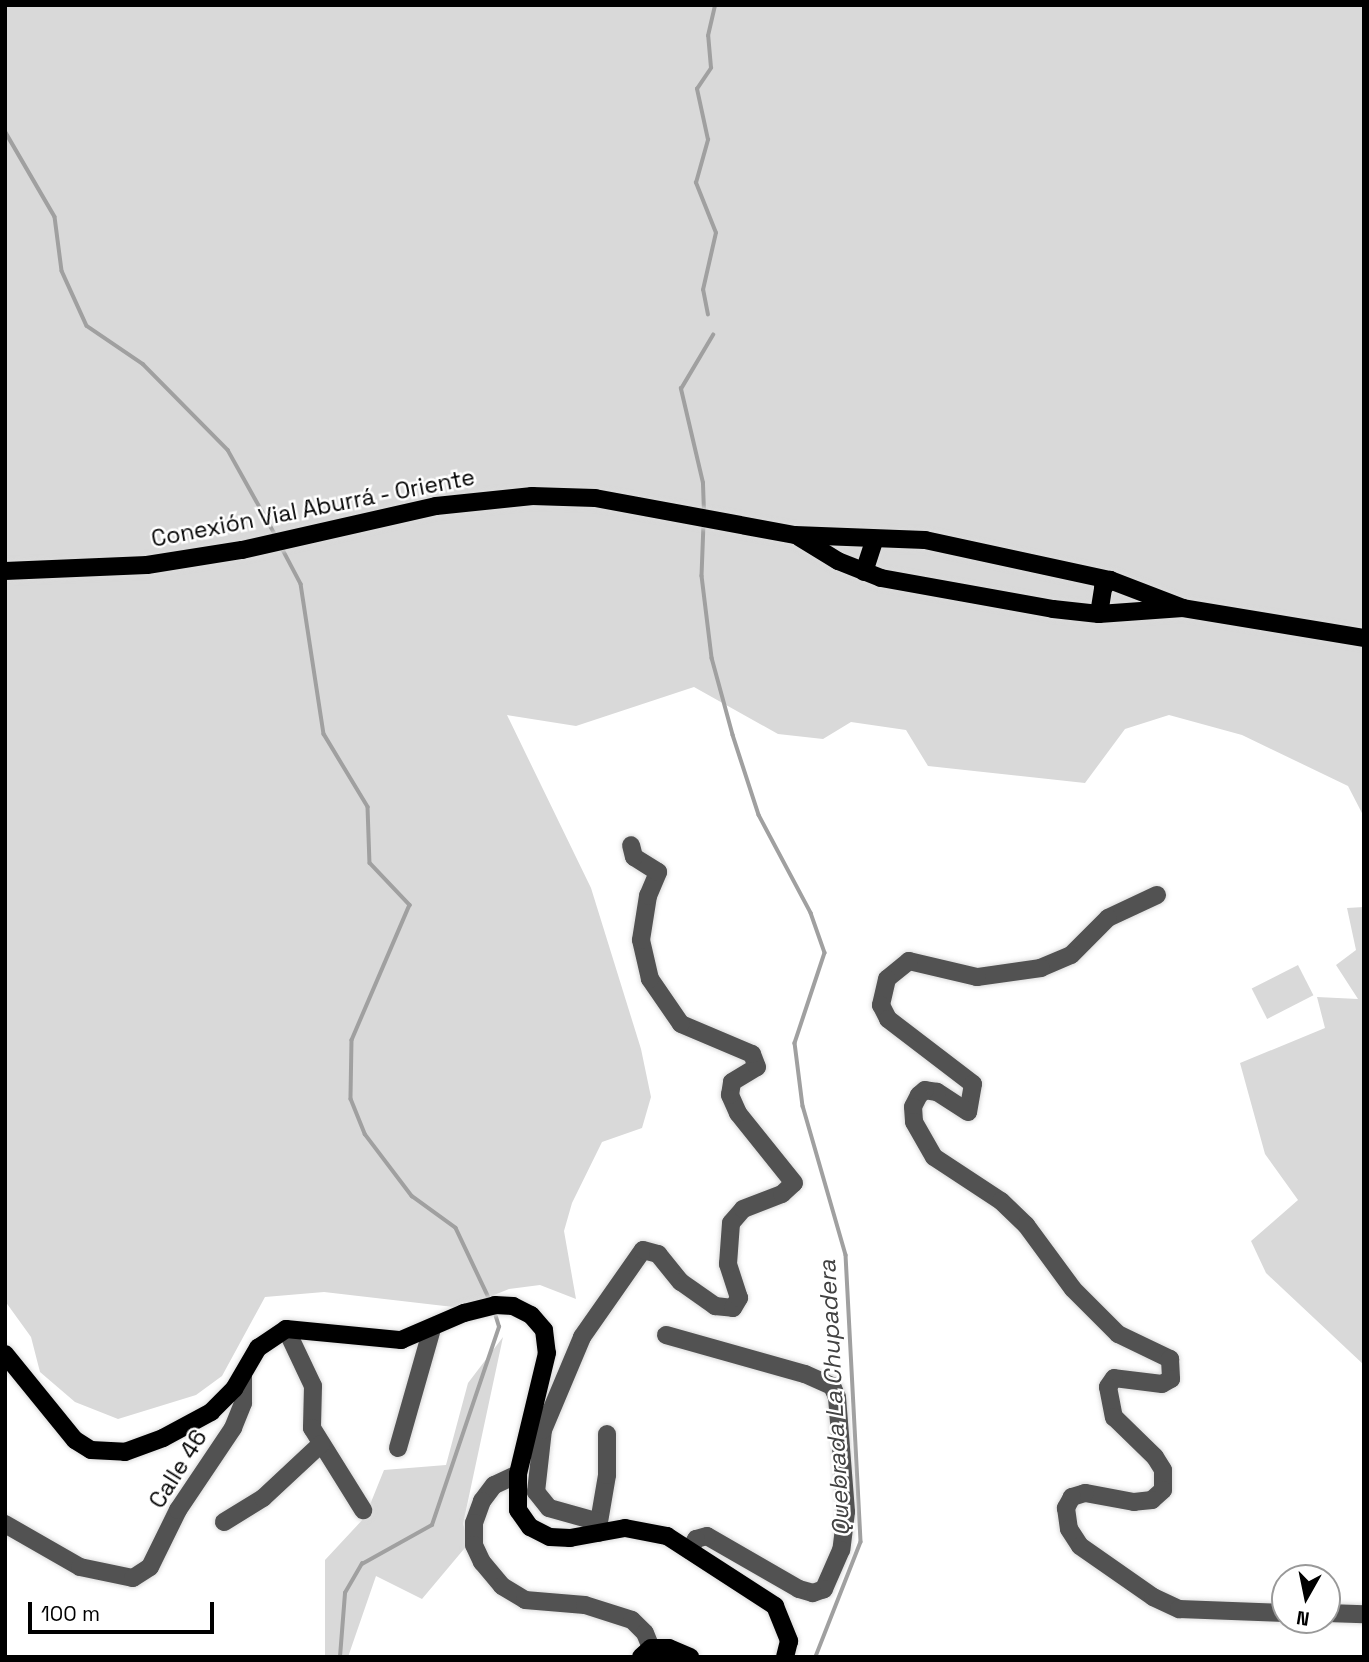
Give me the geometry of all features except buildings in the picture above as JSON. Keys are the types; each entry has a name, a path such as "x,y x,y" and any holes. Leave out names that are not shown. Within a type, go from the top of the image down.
{"main road":[{"name":"Conexión Vial Aburrá - Oriente","path":"5,571 147,565 242,550 436,506 532,496 595,498 789,534 925,540 1129,585 1186,609"},
{"name":"Conexión Vial Aburrá - Oriente","path":"789,534 864,572 1099,614 1186,609 1364,638"},
{"path":"838,561 856,537"},
{"path":"864,572 875,539"},
{"path":"1099,614 1103,588 1110,580"},
{"path":"1126,612 1129,585"},
{"path":"5,1354 75,1440 106,1453 125,1452 192,1424 211,1412 243,1376 258,1348 286,1329 401,1340 489,1306 513,1306 531,1315 544,1330 547,1353 518,1474 518,1510 530,1527 550,1537 598,1528 647,1528 690,1550 775,1606 789,1641 785,1657"},
{"path":"646,1652 669,1648 690,1657"}],"street":[{"path":"607,1434 607,1475 598,1528 542,1504 536,1492 539,1446 566,1367 582,1337 631,1265 643,1250 650,1250 666,1261 681,1282 715,1306 733,1308 739,1297 728,1264 731,1223 743,1209 788,1191 794,1179 738,1113 730,1095 732,1082 757,1067 752,1054 681,1024 650,979 640,940 648,896 658,872 634,857 631,845"},
{"path":"1157,895 1108,918 1071,955 1041,968 977,977 909,961 887,979 881,1004 888,1019 973,1084 968,1112 937,1092 925,1090 919,1095 913,1107 914,1122 933,1157 1002,1201 1026,1225 1073,1289 1118,1334 1170,1359 1171,1379 1162,1384 1114,1378 1108,1387 1114,1418 1155,1457 1163,1470 1163,1490 1152,1500 1134,1502 1085,1493 1072,1497 1066,1508 1069,1529 1097,1561 1180,1609 1271,1612"},
{"path":"286,1329 313,1386 309,1417 321,1444 363,1510"},
{"path":"398,1448 432,1329"},
{"path":"666,1335 806,1374 832,1386 837,1397 846,1512 841,1550 824,1590 813,1593 799,1589 707,1536 696,1539 690,1550"},
{"name":"Calle 46","path":"5,1524 80,1567 133,1578 150,1567 178,1510 233,1428 243,1403 243,1376"},
{"path":"223,1522 262,1498 321,1444"},
{"path":"518,1474 494,1485 482,1501 474,1523 474,1545 482,1562 502,1586 526,1600 584,1605 632,1620 645,1633 646,1652"},
{"path":"1341,1613 1364,1614"}],"shaded area":[{"path":"5,5 1364,5 1364,817 1348,786 1242,735 1169,715 1125,729 1085,783 928,766 906,730 851,722 823,739 778,734 694,687 576,726 507,715 591,888 641,1049 651,1097 642,1128 602,1142 572,1203 564,1231 576,1299 540,1285 509,1289 462,1308 324,1292 265,1297 222,1376 196,1395 118,1419 75,1402 40,1372 31,1337 5,1301"},
{"path":"1364,907 1364,1365 1266,1273 1251,1241 1298,1200 1265,1154 1240,1063 1325,1028 1317,997 1358,999 1336,965 1356,950 1347,908"},
{"path":"1298,965 1313,995 1267,1019 1252,989"},
{"path":"503,1337 463,1524 469,1543 422,1599 376,1576 348,1657 325,1657 325,1560 365,1517 384,1470 446,1465 468,1383"}],"waterway":[{"name":"Quebrada La Chupadera","path":"708,315 703,290 716,233 696,183 708,140 697,89 711,68 708,36 715,5"},
{"path":"5,131 55,217 62,271 87,326 143,364 228,450 276,536"},
{"name":"Quebrada La Chupadera","path":"704,513 703,483 681,389 713,335"},
{"name":"Quebrada La Chupadera","path":"704,524 702,576 712,658 733,735 759,815 811,913 825,953 795,1043 803,1106 846,1255 861,1542 816,1657"},
{"path":"281,546 301,584 324,734 368,807 370,863 410,905 352,1040 351,1099 365,1134 412,1196 456,1228 490,1300"},
{"path":"340,1657 345,1593 362,1564 432,1525 499,1327 494,1311"}]}
